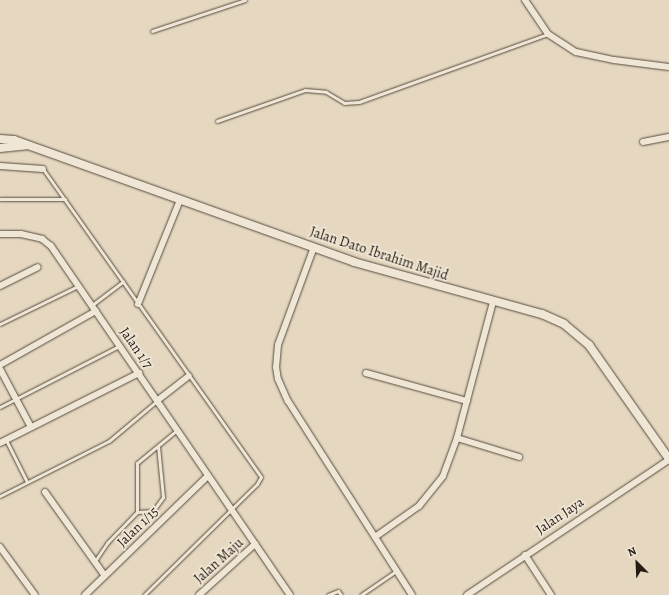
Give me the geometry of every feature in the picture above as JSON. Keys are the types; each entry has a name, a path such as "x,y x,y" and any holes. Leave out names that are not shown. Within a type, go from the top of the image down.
{"street":[{"path":"525,0 548,34 576,52 594,57 669,67"},
{"path":"643,142 669,137"},
{"name":"Jalan Dato Ibrahim Majid","path":"0,139 14,140 314,248 409,280 542,314 564,324 582,337 669,459"},
{"name":"Jalan Dato Ibrahim Majid","path":"0,148 27,145"},
{"path":"0,166 43,169"},
{"path":"138,304 180,200"},
{"name":"Jalan 1/7","path":"0,234 21,234 42,239 51,246 158,400 208,476 232,508 290,595"},
{"path":"314,248 278,345 276,367 278,379 288,401 412,595"},
{"path":"0,286 38,267"},
{"path":"375,537 420,506 437,487 457,438 493,302"},
{"path":"0,365 96,311"},
{"path":"0,369 15,400 31,427"},
{"path":"3,442 139,373"},
{"path":"366,374 467,401"},
{"path":"158,400 189,376"},
{"path":"457,438 519,457"},
{"name":"Jalan Jaya","path":"467,595 524,555 669,459"},
{"name":"Jalan 1/15","path":"85,595 208,476"},
{"path":"45,492 105,576"},
{"name":"Jalan Maju","path":"199,595 255,544"},
{"path":"0,547 35,595"},
{"path":"524,555 551,595"}],"lane":[{"path":"152,31 245,0"},
{"path":"217,122 305,90 326,92 352,104 548,34"},
{"path":"43,169 260,477 232,508 144,595"},
{"path":"0,199 65,199"},
{"path":"92,305 123,282"},
{"path":"0,324 79,286"},
{"path":"0,407 120,346"},
{"path":"0,496 116,436 158,400"},
{"path":"137,512 136,468 177,429"},
{"path":"3,442 27,482"},
{"path":"95,561 107,544 137,512 153,511 163,497 158,446"},
{"path":"361,595 396,571"},
{"path":"328,595 338,591 341,595"}]}
